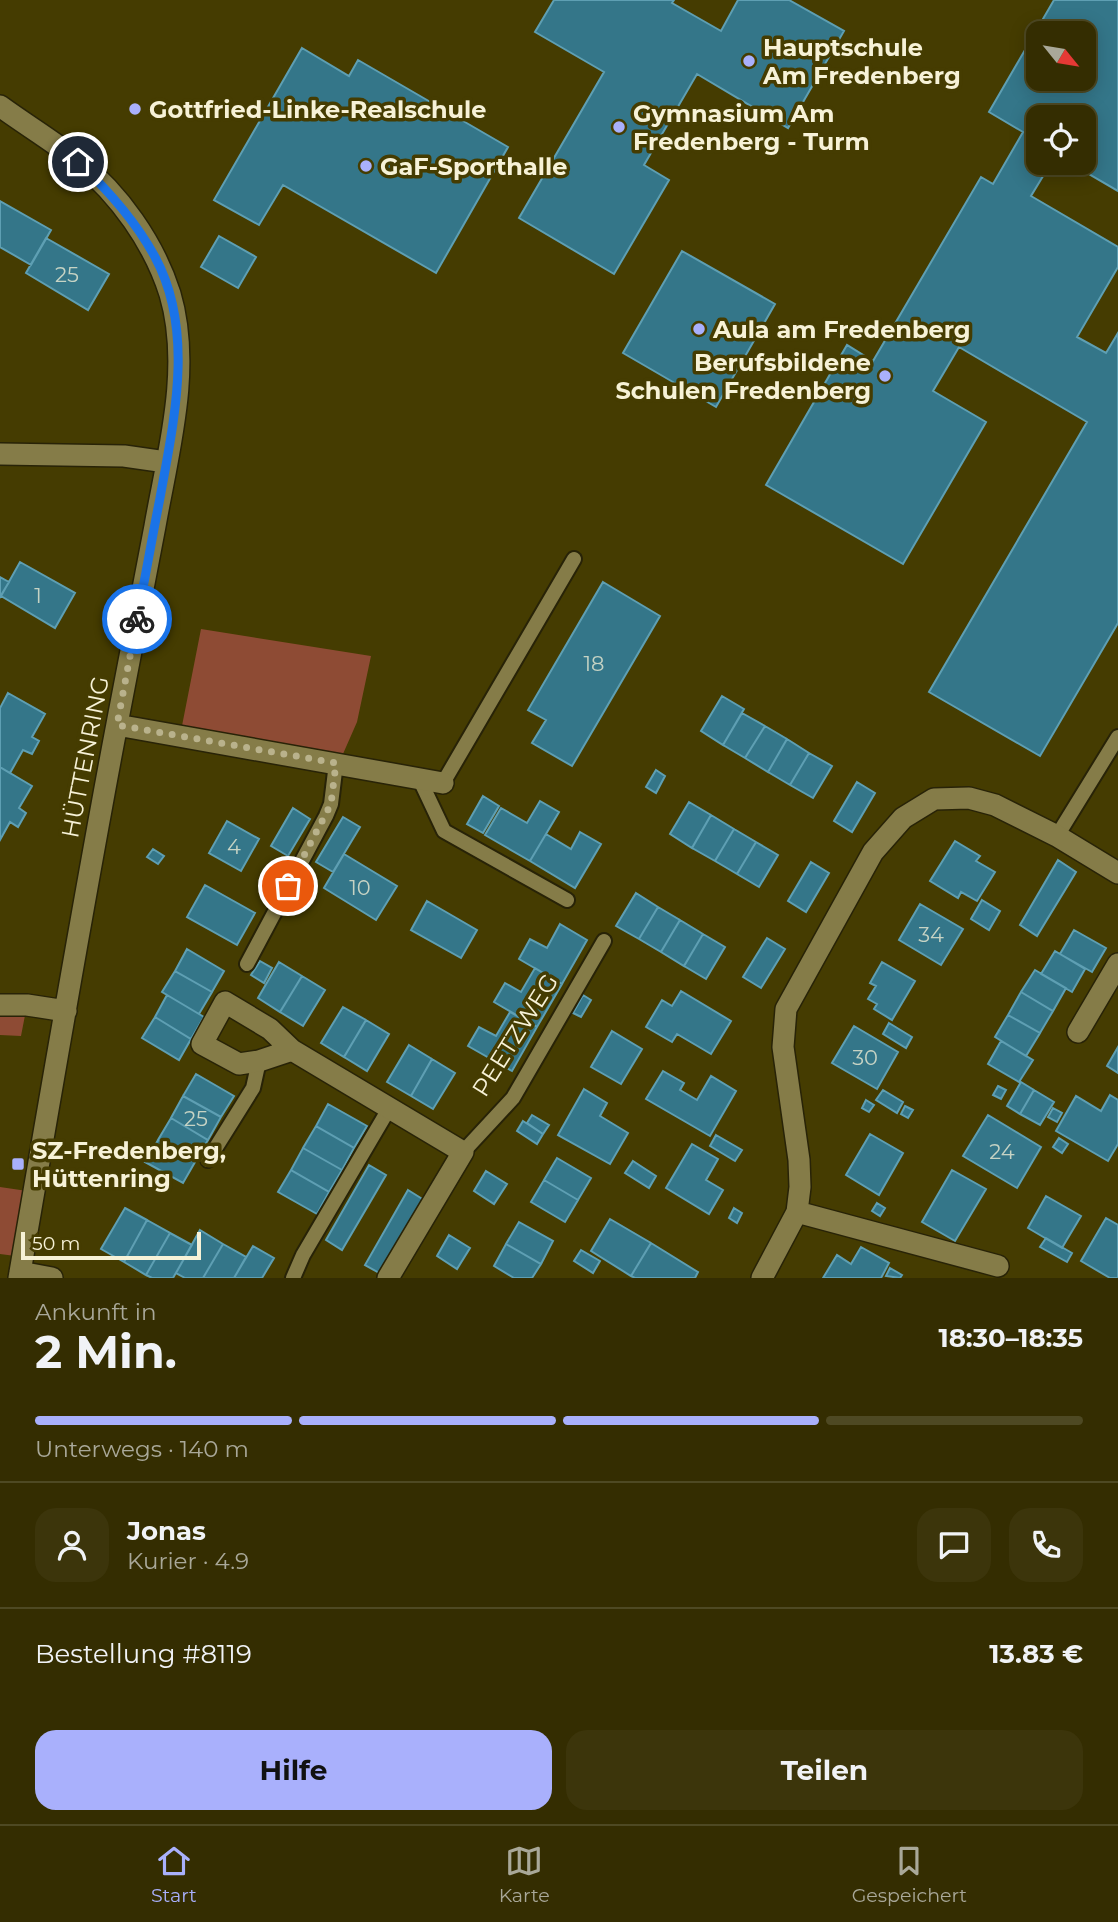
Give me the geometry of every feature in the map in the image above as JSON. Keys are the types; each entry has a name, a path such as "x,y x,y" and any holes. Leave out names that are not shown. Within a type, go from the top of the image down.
{"street":[{"name":"HÜTTENRING","path":"0,106 78,162 134,222 156,259 170,294 177,329 176,395 166,462 20,1275"},
{"path":"0,454 124,456 166,462"},
{"path":"117,725 443,783"},
{"path":"762,1278 797,1212 800,1187 799,1160 783,1047 786,1009 873,852 903,818 933,799 969,798 995,805 1058,836 1118,873"},
{"path":"1078,1032 1118,964"},
{"path":"292,1050 259,1061 239,1064 202,1044 225,1002 270,1029 292,1050 463,1152"},
{"path":"0,1004 66,1011"},
{"name":"PEETZWEG","path":"388,1278 463,1152"},
{"path":"797,1212 998,1266"},
{"path":"20,1275 52,1278"}],"lane":[{"path":"443,783 574,559"},
{"path":"1058,836 1118,737"},
{"path":"247,964 326,816 331,804 336,763"},
{"path":"419,778 444,831 567,900"},
{"name":"PEETZWEG","path":"463,1152 513,1098 604,941"},
{"path":"208,1160 253,1087 259,1061"},
{"path":"293,1278 303,1255 390,1107"}],"shaded area":[{"path":"201,629 371,656 357,722 339,763 180,736"},
{"path":"0,1005 27,1005 21,1036 0,1035"},
{"path":"0,1187 34,1192 23,1257 0,1254"}],"building":[{"path":"554,0 674,0 672,3 721,31 738,0 789,0 844,31 788,128 697,74 644,165 669,180 614,274 519,218 604,72 535,32"},
{"name":"Berufsbildene Schulen Fredenberg","path":"1054,0 1118,0 1118,191 1091,175 1096,175 1096,105 1026,105 1026,175 1044,175 1031,196 1118,247 1118,267 1077,337 1106,353 1118,333 1118,623 1040,756 929,692 1087,422 959,347 933,391 986,422 903,564 766,485 847,345 873,361 981,177 993,184 1023,132 989,112 1026,48 1026,91 1096,91 1096,21 1042,21"},
{"name":"GaF-Sporthalle","path":"302,48 349,76 358,60 508,147 436,273 283,185 259,225 214,200"},
{"path":"0,201 51,230 31,265 0,247"},
{"path":"219,236 256,257 238,288 201,267"},
{"path":"46,238 109,274 88,310 26,273"},
{"name":"Aula am Fredenberg","path":"682,251 775,304 716,407 623,353"},
{"path":"20,562 75,593 55,628 1,596"},
{"path":"0,577 9,582 0,597"},
{"path":"603,582 660,616 572,766 532,743 546,720 528,710"},
{"path":"8,693 45,714 32,737 39,741 32,754 23,750 10,773 0,767 0,708"},
{"path":"722,696 744,709 723,745 701,731"},
{"path":"742,713 765,726 745,758 723,745"},
{"path":"765,726 787,739 768,772 745,758"},
{"path":"787,739 809,753 790,785 768,772"},
{"path":"809,753 832,766 813,798 790,785"},
{"path":"0,767 32,786 19,808 26,813 18,827 10,822 0,840"},
{"path":"656,770 665,776 656,793 646,787"},
{"path":"857,782 875,793 852,832 834,821"},
{"path":"483,796 499,806 483,833 467,824"},
{"path":"540,801 559,812 530,861 485,835 501,808 527,823"},
{"path":"689,802 711,815 692,848 670,834"},
{"path":"293,808 310,819 288,856 271,846"},
{"path":"711,815 734,829 715,861 692,848"},
{"path":"343,817 360,827 333,872 316,862"},
{"path":"227,821 259,839 241,871 209,853"},
{"path":"734,829 756,842 737,874 715,861"},
{"path":"580,832 601,844 575,888 530,861 546,834 571,849"},
{"path":"955,841 980,856 976,861 995,872 977,901 961,892 958,898 930,881"},
{"path":"756,842 778,855 759,887 737,874"},
{"path":"153,849 164,856 158,864 147,857"},
{"path":"344,854 397,886 376,920 324,888"},
{"path":"1058,860 1076,872 1037,936 1020,925"},
{"path":"811,862 829,873 806,912 788,901"},
{"path":"205,885 255,913 237,945 187,917"},
{"path":"636,893 658,907 639,939 616,926"},
{"path":"982,900 1000,911 989,930 971,919"},
{"path":"427,901 477,930 461,958 411,930"},
{"path":"920,904 963,929 941,965 899,940"},
{"path":"658,907 680,920 661,952 639,939"},
{"path":"680,920 703,934 684,966 661,952"},
{"path":"560,924 587,940 562,984 519,959 530,939 547,948"},
{"path":"1074,930 1106,948 1092,972 1060,954"},
{"path":"703,934 725,947 706,979 684,966"},
{"path":"767,938 785,949 761,988 743,977"},
{"path":"187,949 224,971 212,992 175,971"},
{"path":"1055,951 1085,969 1072,992 1041,974"},
{"path":"260,961 272,968 264,983 251,975"},
{"path":"279,962 302,976 280,1012 258,998"},
{"path":"882,962 915,981 892,1020 874,1009 877,1004 868,999 876,986 870,983"},
{"path":"535,968 562,984 537,1027 494,1002 505,983 521,992"},
{"path":"1035,970 1066,988 1053,1011 1021,992"},
{"path":"175,971 212,992 199,1014 162,992"},
{"path":"302,976 325,990 303,1026 280,1012"},
{"path":"681,991 731,1021 711,1054 677,1034 672,1042 646,1027 662,1000 672,1006"},
{"path":"1021,992 1053,1011 1040,1033 1008,1015"},
{"path":"167,995 204,1017 191,1039 155,1017"},
{"path":"583,995 591,1000 581,1017 573,1013"},
{"path":"343,1007 366,1020 344,1057 321,1043"},
{"path":"510,1012 537,1027 512,1071 468,1046 479,1027 496,1036"},
{"path":"1008,1015 1040,1033 1026,1056 995,1037"},
{"path":"155,1017 191,1039 179,1060 142,1038"},
{"path":"366,1020 389,1034 367,1071 344,1057"},
{"path":"889,1023 912,1037 906,1048 883,1034"},
{"path":"854,1026 898,1052 877,1089 832,1063"},
{"path":"612,1031 642,1049 621,1084 591,1067"},
{"path":"1001,1041 1033,1060 1019,1082 988,1064"},
{"path":"409,1045 432,1059 411,1096 387,1082"},
{"path":"1118,1047 1118,1073 1107,1066"},
{"path":"432,1059 455,1073 433,1109 411,1096"},
{"path":"497,1071 499,1079 489,1082 487,1073"},
{"path":"663,1071 684,1083 680,1090 697,1100 711,1076 736,1091 710,1136 646,1099"},
{"path":"196,1074 234,1096 221,1117 183,1096"},
{"path":"1021,1082 1034,1090 1020,1114 1007,1106"},
{"path":"998,1086 1006,1090 1001,1099 993,1095"},
{"path":"584,1089 607,1103 600,1116 628,1133 610,1164 558,1135"},
{"path":"883,1090 903,1102 897,1113 876,1100"},
{"path":"1034,1090 1054,1102 1040,1125 1020,1114"},
{"path":"1110,1095 1118,1100 1118,1144 1108,1161 1056,1131 1076,1096 1101,1111"},
{"path":"183,1096 221,1117 208,1140 171,1118"},
{"path":"866,1100 874,1105 869,1112 862,1108"},
{"path":"328,1104 367,1126 354,1148 316,1126"},
{"path":"905,1106 913,1110 908,1118 901,1114"},
{"path":"1053,1108 1062,1113 1057,1122 1048,1117"},
{"path":"532,1115 549,1125 543,1134 527,1123"},
{"path":"988,1115 1041,1147 1017,1188 963,1156"},
{"path":"171,1118 208,1140 195,1162 158,1140"},
{"path":"523,1121 543,1134 537,1144 517,1131"},
{"path":"316,1126 354,1148 342,1170 303,1148"},
{"path":"870,1134 903,1153 879,1195 846,1175"},
{"path":"716,1135 742,1150 735,1161 710,1146"},
{"path":"1059,1138 1068,1144 1062,1153 1053,1147"},
{"path":"158,1140 195,1162 183,1183 145,1162"},
{"path":"692,1144 718,1159 706,1180 723,1190 709,1214 666,1188"},
{"path":"303,1148 342,1170 329,1192 291,1170"},
{"path":"557,1158 591,1178 578,1200 544,1180"},
{"path":"633,1161 656,1176 649,1188 625,1173"},
{"path":"369,1165 386,1175 342,1250 326,1240"},
{"path":"291,1170 329,1192 317,1214 278,1192"},
{"path":"952,1170 986,1189 955,1241 922,1222"},
{"path":"486,1171 507,1184 494,1204 474,1191"},
{"path":"544,1180 578,1200 565,1222 531,1202"},
{"path":"408,1190 424,1200 381,1274 365,1265"},
{"path":"1046,1196 1081,1216 1062,1248 1028,1228"},
{"path":"877,1203 885,1208 880,1216 872,1211"},
{"path":"125,1208 147,1220 124,1262 101,1249"},
{"path":"734,1208 742,1213 737,1223 729,1218"},
{"path":"1106,1218 1118,1225 1118,1278 1110,1278 1081,1261"},
{"path":"610,1219 651,1243 631,1276 591,1251"},
{"path":"147,1220 170,1233 146,1275 124,1262"},
{"path":"519,1222 553,1241 541,1264 506,1244"},
{"path":"200,1230 223,1244 203,1278 185,1278 176,1273"},
{"path":"170,1233 192,1245 173,1278 152,1278 146,1275"},
{"path":"449,1235 470,1248 457,1269 437,1256"},
{"path":"1046,1238 1072,1253 1067,1262 1040,1247"},
{"path":"651,1243 698,1272 695,1278 631,1276"},
{"path":"223,1244 246,1257 234,1278 203,1278"},
{"path":"506,1244 541,1264 532,1278 514,1278 494,1266"},
{"path":"253,1246 274,1258 262,1278 234,1278"},
{"path":"861,1247 889,1263 881,1278 823,1278 837,1255 851,1264"},
{"path":"581,1250 600,1261 593,1273 574,1261"},
{"path":"890,1268 902,1275 900,1278 886,1276"}],"way so far":[{"path":"137,619 117,725 336,763 331,804 288,886"}],"place":[{"name":"Hauptschule Am Fredenberg","path":"749,61"},
{"name":"Gottfried-Linke-Realschule","path":"135,109"},
{"name":"Gymnasium Am Fredenberg - Turm","path":"619,127"},
{"name":"GaF-Sporthalle","path":"366,166"},
{"name":"Aula am Fredenberg","path":"699,329"},
{"name":"Berufsbildene Schulen Fredenberg","path":"885,376"},
{"name":"SZ-Fredenberg, Hüttenring","path":"18,1164"}],"route":[{"path":"78,162 134,222 156,259 170,294 177,329 175,407 137,619"}]}
